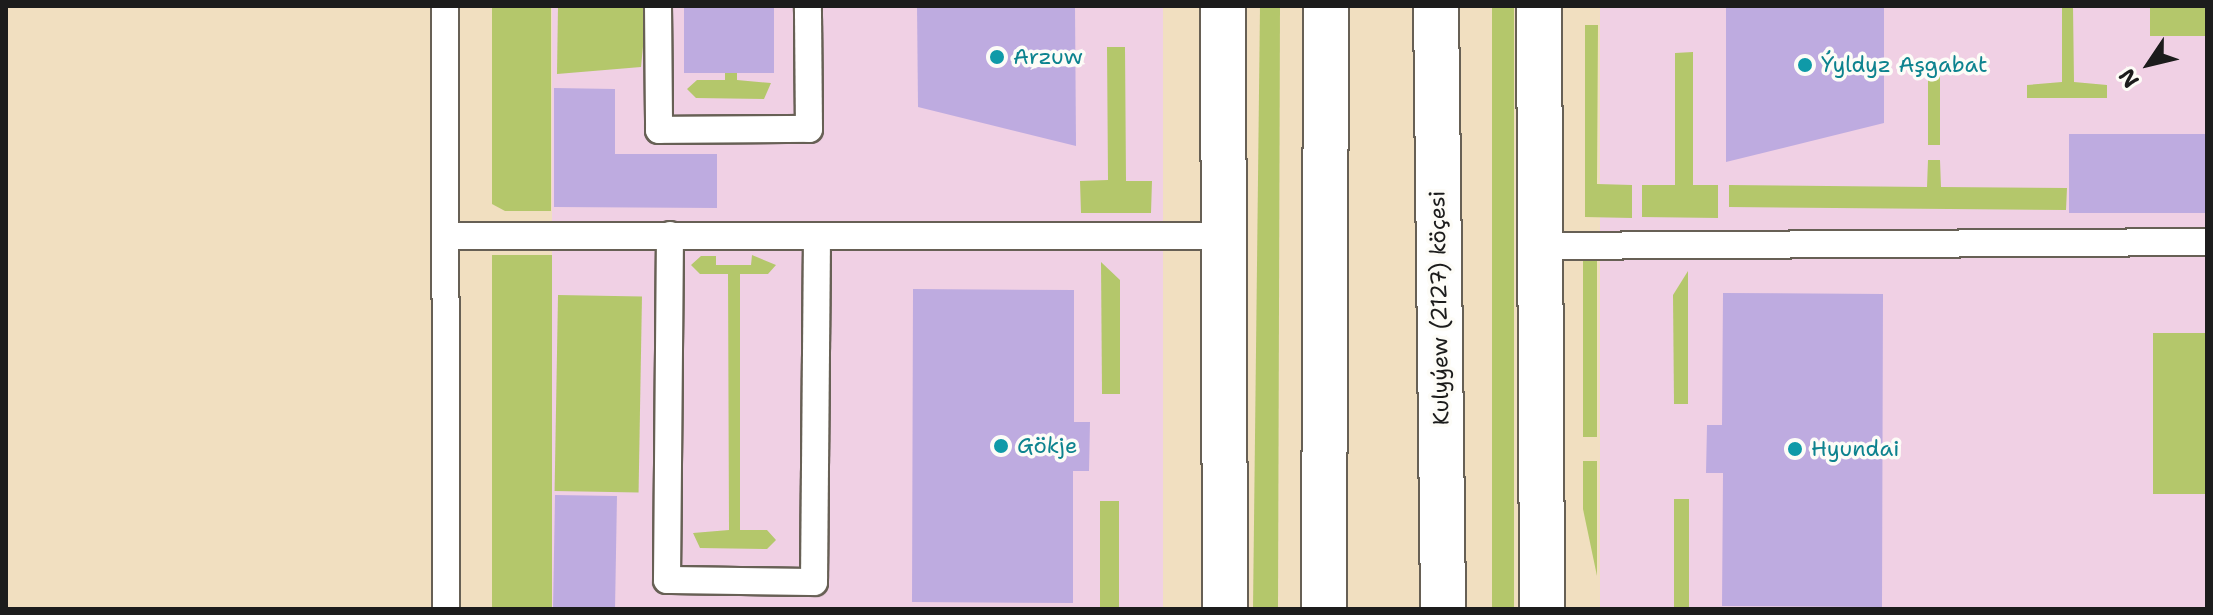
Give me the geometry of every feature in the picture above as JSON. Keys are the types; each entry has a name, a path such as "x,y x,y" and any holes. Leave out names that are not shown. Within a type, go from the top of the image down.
{"main road":[{"path":"1223,6 1221,236 1225,609"},
{"path":"1324,609 1326,6"},
{"name":"Kulyýew (2127) köçesi","path":"1436,6 1443,609"},
{"path":"1539,6 1542,609"}],"lane":[{"path":"445,6 446,609"},
{"path":"658,6 659,130 809,129 808,6"},
{"path":"670,235 667,580 814,582 817,236"},
{"path":"446,236 1221,236"},
{"path":"1540,246 2207,242"}],"shaded area":[{"path":"552,6 1163,6 1163,609 552,609"},
{"path":"1600,6 2207,6 2207,609 1600,609"}],"green space":[{"path":"492,6 551,6 551,211 505,211 492,204"},
{"path":"558,6 647,6 641,67 557,74"},
{"path":"725,6 737,6 737,80 771,83 764,99 696,98 687,89 697,80 725,80"},
{"path":"1260,6 1280,6 1278,609 1253,609"},
{"path":"1492,6 1514,6 1514,609 1492,609"},
{"path":"2062,6 2073,6 2074,82 2107,85 2107,98 2027,98 2027,85 2062,82"},
{"path":"2150,6 2207,6 2207,36 2150,36"},
{"path":"1585,25 1598,25 1597,184 1632,185 1632,218 1585,217"},
{"path":"1107,47 1125,47 1126,181 1152,181 1151,213 1081,213 1080,181 1108,180"},
{"path":"1693,52 1693,185 1718,185 1718,218 1642,217 1642,185 1675,185 1675,53"},
{"path":"1928,70 1940,70 1940,145 1928,145"},
{"path":"1928,160 1940,160 1941,187 2067,188 2066,210 1729,207 1729,185 1927,187"},
{"path":"492,255 552,255 552,609 492,609"},
{"path":"752,255 776,265 768,274 740,274 740,530 767,530 776,540 767,549 700,548 693,533 729,530 728,274 700,274 691,265 701,256 716,256 716,265 751,265"},
{"path":"1583,261 1597,261 1597,437 1583,437"},
{"path":"1101,262 1120,280 1120,394 1102,394"},
{"path":"1688,271 1688,404 1674,404 1673,295"},
{"path":"558,295 642,296 639,492 555,491"},
{"path":"2153,333 2207,333 2207,494 2153,494"},
{"path":"1583,461 1597,461 1597,576 1583,509"},
{"path":"1674,499 1689,499 1689,609 1674,609"},
{"path":"1100,501 1119,501 1119,609 1100,609"}],"building":[{"path":"684,6 774,6 774,73 684,73"},
{"name":"Arzuw","path":"917,6 1075,6 1076,146 918,107"},
{"name":"Ýyldyz Aşgabat","path":"1726,6 1884,6 1884,123 1726,162"},
{"path":"554,88 615,89 615,154 717,154 717,208 554,207"},
{"path":"2069,134 2207,134 2207,213 2069,213"},
{"name":"Gökje","path":"913,289 1074,290 1074,422 1090,422 1089,471 1073,471 1073,603 912,602"},
{"name":"Hyundai","path":"1723,293 1883,294 1882,607 1722,606 1723,473 1706,473 1707,425 1722,425"},
{"path":"555,495 617,496 615,609 553,609"}],"place":[{"name":"Arzuw","path":"997,57"},
{"name":"Ýyldyz Aşgabat","path":"1805,65"},
{"name":"Gökje","path":"1001,446"},
{"name":"Hyundai","path":"1795,449"}]}
